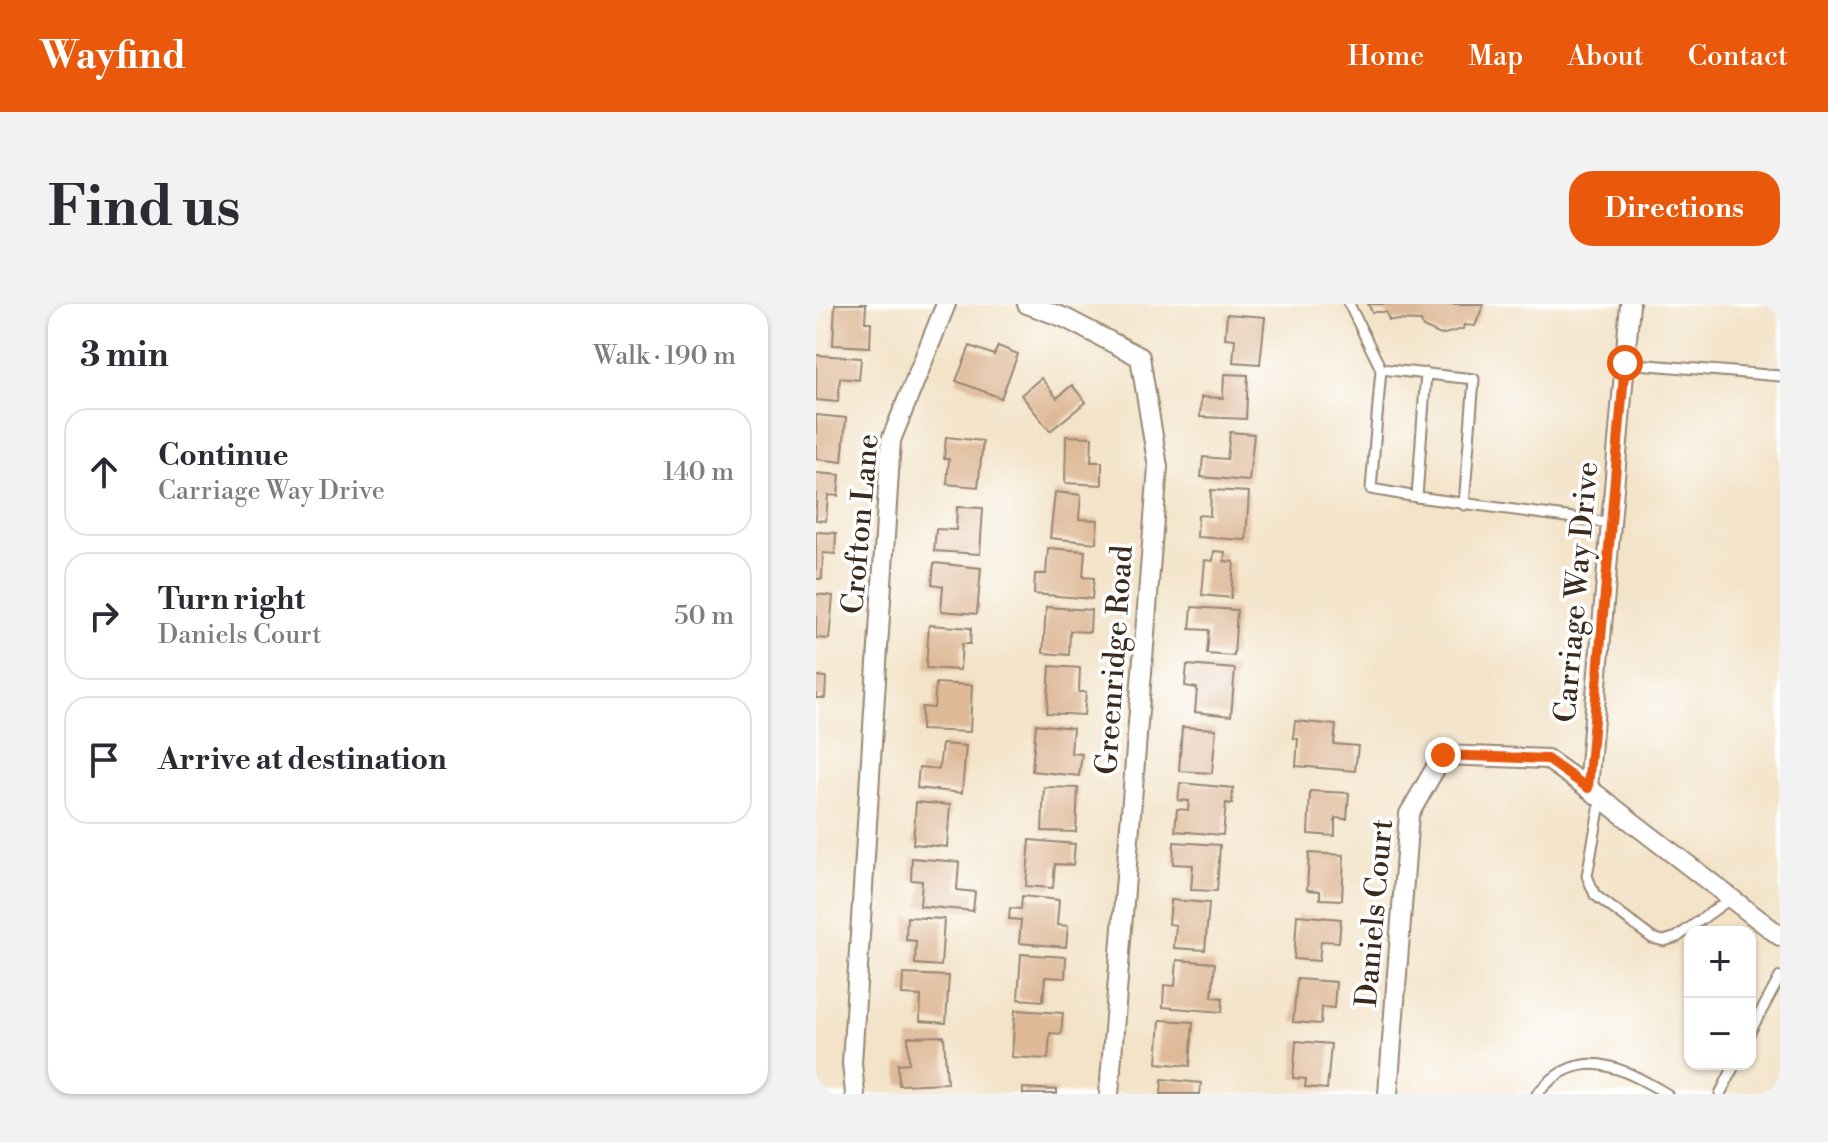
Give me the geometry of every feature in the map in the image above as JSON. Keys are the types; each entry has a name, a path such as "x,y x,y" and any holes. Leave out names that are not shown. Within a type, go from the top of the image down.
{"street":[{"name":"Crofton Lane","path":"855,1094 852,1063 891,440 946,304"},
{"name":"Greenridge Road","path":"1027,304 1065,318 1140,357 1158,467 1109,1094"},
{"name":"Carriage Way Drive","path":"1594,793 1611,523 1630,304"},
{"name":"Daniels Court","path":"1388,1094 1409,814 1443,755 1547,759 1594,793"},
{"path":"1594,793 1780,936"}],"lane":[{"path":"1349,304 1381,369 1371,489 1464,505 1611,523"},
{"path":"1625,363 1780,376"},
{"path":"1381,369 1474,379 1464,505"},
{"path":"1417,497 1426,373"},
{"path":"1594,793 1587,876 1595,895 1652,938 1664,941 1677,937 1731,898"},
{"path":"1756,1021 1780,977"},
{"path":"1537,1094 1560,1073 1581,1063 1606,1065 1667,1094"},
{"path":"1720,1094 1732,1070"}],"building":[{"path":"835,304 866,304 865,322 871,322 870,347 833,345"},
{"path":"1368,304 1484,304 1475,326 1464,325 1463,329 1441,335 1423,327 1421,321 1389,320 1386,312 1372,312"},
{"path":"1227,314 1265,317 1260,364 1233,362 1235,339 1225,338"},
{"path":"970,346 994,355 998,346 1018,354 1001,398 956,381"},
{"path":"816,355 861,358 859,380 840,378 838,402 816,400"},
{"path":"1224,374 1248,375 1246,419 1200,417 1201,397 1223,398"},
{"path":"1041,378 1057,398 1072,385 1086,402 1050,431 1021,395"},
{"path":"816,415 846,418 842,462 816,459"},
{"path":"1230,432 1254,434 1249,481 1201,477 1203,457 1227,459"},
{"path":"1066,436 1092,437 1091,462 1102,462 1102,485 1065,483"},
{"path":"946,437 983,441 978,487 947,484 949,459 944,459"},
{"path":"816,473 840,475 838,496 828,495 826,521 816,520"},
{"path":"1211,490 1249,492 1246,540 1197,537 1198,515 1210,516"},
{"path":"1055,492 1081,495 1079,519 1098,520 1096,543 1050,538"},
{"path":"957,507 983,508 980,554 934,551 936,529 956,530"},
{"path":"816,532 836,533 835,554 823,553 822,579 816,579"},
{"path":"1048,548 1085,551 1083,577 1094,578 1092,599 1034,594 1035,574 1046,574"},
{"path":"1214,551 1225,552 1224,561 1234,562 1231,598 1202,595 1205,560 1213,561"},
{"path":"934,563 981,568 977,614 941,611 943,586 932,584"},
{"path":"816,594 833,596 829,639 816,638"},
{"path":"1046,607 1091,610 1090,632 1070,631 1069,655 1043,653"},
{"path":"1192,607 1237,610 1234,656 1207,654 1209,630 1190,629"},
{"path":"929,625 971,628 970,644 962,644 960,670 926,668"},
{"path":"1187,665 1235,669 1231,716 1195,712 1197,688 1185,686"},
{"path":"1050,666 1080,668 1079,692 1086,692 1084,715 1047,713"},
{"path":"816,676 826,677 825,698 816,698"},
{"path":"936,683 972,685 970,732 921,730 922,707 934,708"},
{"path":"1295,721 1336,725 1334,744 1358,746 1355,771 1296,766 1298,739 1293,738"},
{"path":"1036,724 1073,728 1071,753 1082,754 1079,776 1032,771"},
{"path":"1182,727 1216,729 1212,773 1179,771"},
{"path":"942,744 966,746 962,793 917,788 919,767 939,769"},
{"path":"1180,783 1233,788 1232,804 1226,803 1223,835 1175,831 1177,809 1188,810 1189,801 1178,800"},
{"path":"1044,787 1078,788 1076,832 1042,831"},
{"path":"1310,791 1349,793 1347,819 1335,818 1335,836 1308,834"},
{"path":"916,802 950,805 947,847 913,844"},
{"path":"1030,840 1075,844 1073,865 1055,864 1053,888 1026,886"},
{"path":"1174,842 1220,845 1217,891 1191,890 1193,865 1173,864"},
{"path":"1309,853 1344,855 1342,900 1320,899 1320,891 1307,890"},
{"path":"912,858 959,862 957,890 975,892 973,911 920,906 922,881 911,880"},
{"path":"1022,896 1059,900 1057,925 1068,926 1066,947 1019,943 1021,920 1009,919 1010,908 1021,909"},
{"path":"1171,900 1209,903 1205,950 1174,948 1176,925 1169,924"},
{"path":"1297,915 1341,919 1339,942 1321,941 1319,961 1294,959"},
{"path":"907,917 944,919 941,966 915,964 916,941 906,940"},
{"path":"1021,954 1066,957 1065,978 1045,977 1043,1001 1018,999"},
{"path":"1177,960 1215,963 1212,997 1223,998 1222,1012 1163,1007 1164,985 1175,986"},
{"path":"903,974 949,976 946,1023 920,1021 921,996 902,995"},
{"path":"1297,979 1336,982 1334,1008 1322,1007 1321,1024 1293,1022"},
{"path":"1015,1010 1063,1013 1061,1034 1050,1033 1048,1059 1012,1057"},
{"path":"1160,1020 1193,1022 1190,1066 1157,1063"},
{"path":"944,1036 947,1083 899,1085 898,1064 909,1063 908,1037"},
{"path":"1296,1041 1331,1044 1327,1089 1305,1087 1306,1079 1293,1078"},
{"path":"1162,1079 1201,1083 1200,1094 1161,1094"},
{"path":"1023,1088 1057,1090 1057,1094 1023,1094"}],"route":[{"path":"1443,755 1547,759 1588,788 1625,363"}]}
